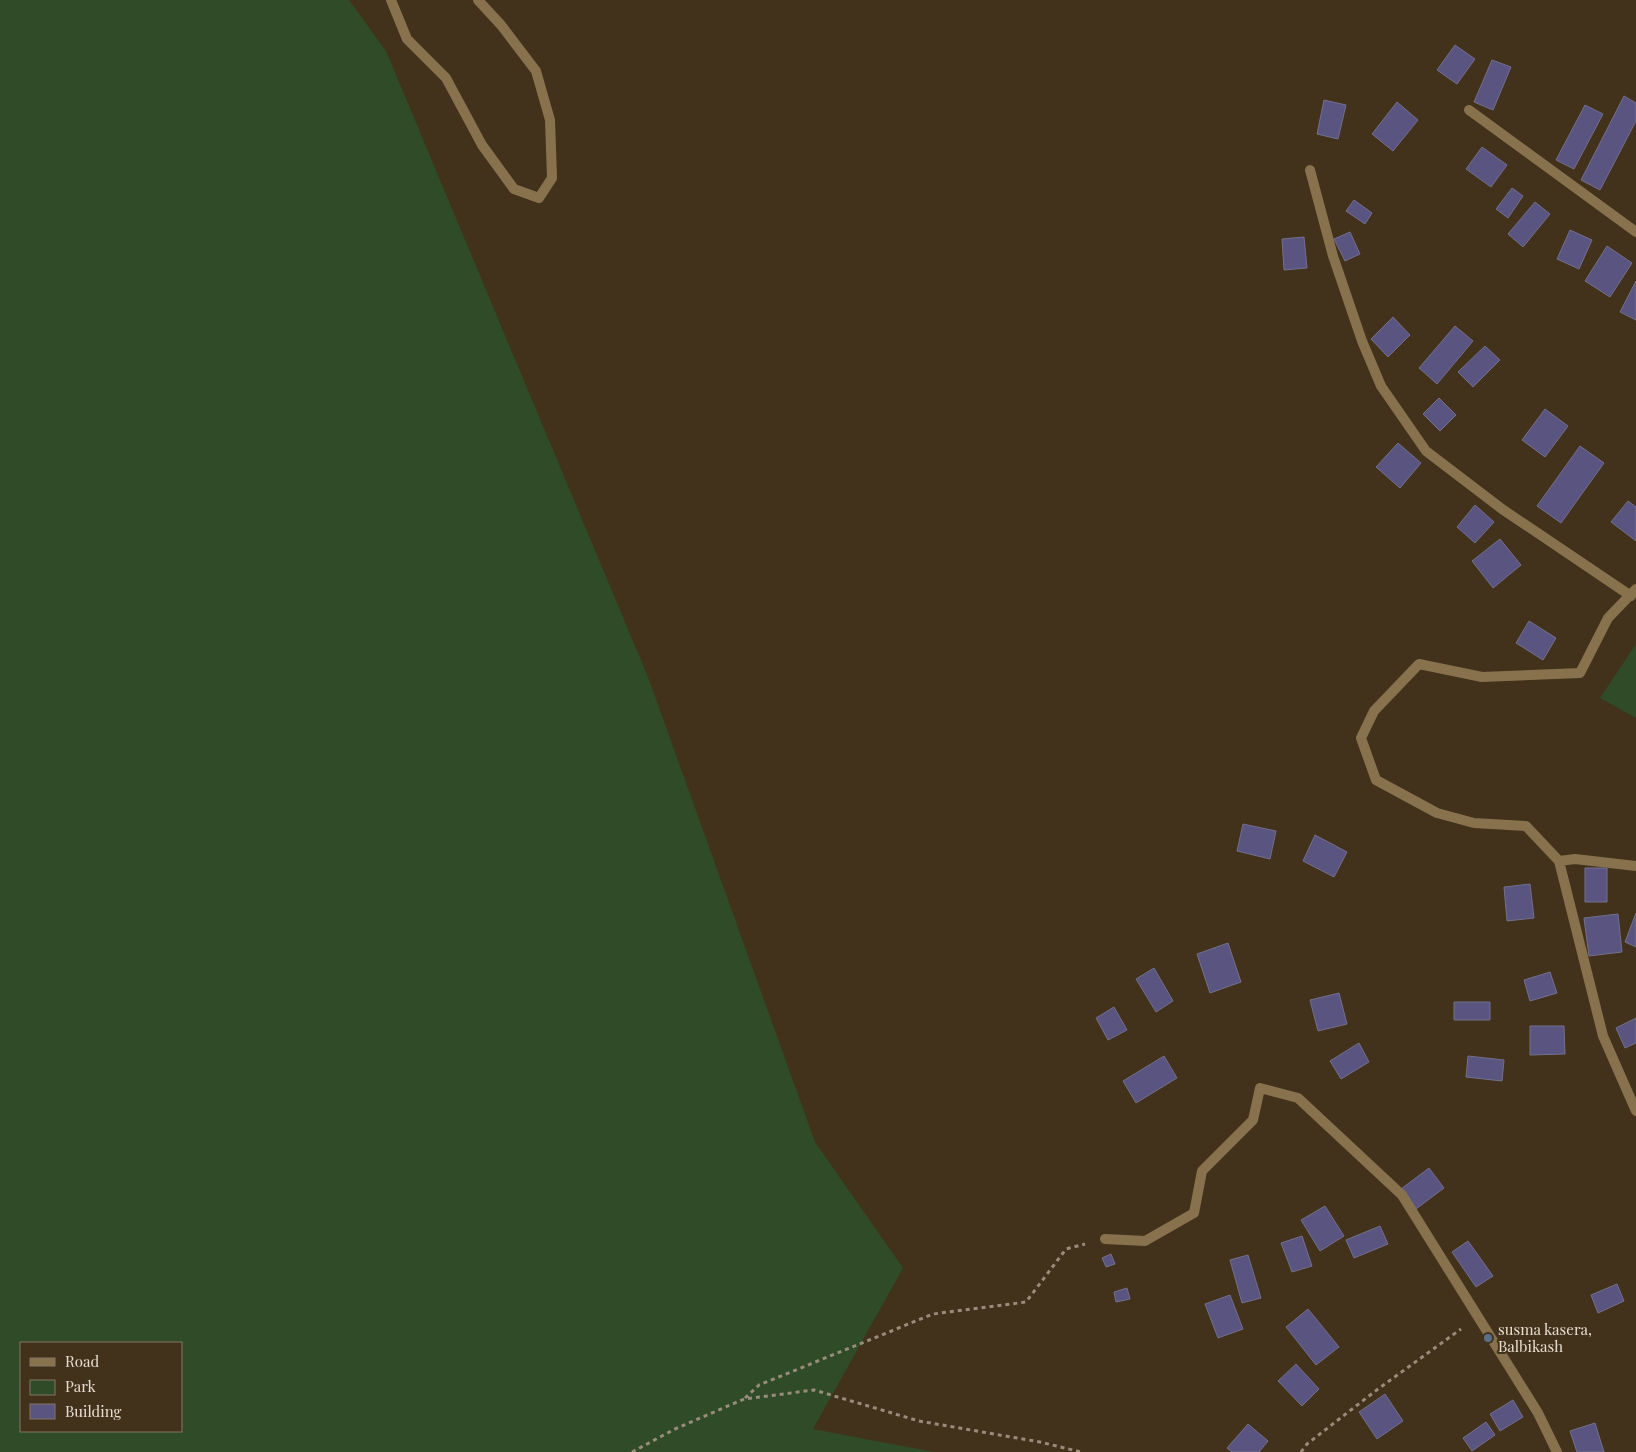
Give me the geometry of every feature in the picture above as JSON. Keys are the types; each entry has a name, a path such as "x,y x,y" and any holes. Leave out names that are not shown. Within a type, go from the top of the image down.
{"street":[{"path":"391,0 407,39 446,78 487,152 514,188 539,198 552,178 550,120 536,71 501,25 478,0"},
{"path":"1469,110 1636,232"},
{"path":"1310,170 1333,256 1362,341 1381,386 1426,451 1502,508 1633,592 1608,618 1580,673 1482,677 1419,664 1374,711 1360,738 1376,780 1437,813 1474,823 1526,826 1559,861 1603,1036 1636,1111"},
{"path":"1559,861 1575,859 1636,866"},
{"path":"1104,1239 1145,1241 1194,1213 1202,1171 1252,1120 1260,1088 1298,1098 1402,1195 1538,1413 1557,1452"}],"path":[{"path":"744,1399 759,1384 933,1314 1026,1302 1066,1249 1104,1239"},
{"path":"1301,1452 1307,1444 1378,1389 1478,1316"},
{"path":"632,1452 675,1429 744,1399 814,1390 919,1421 1040,1442 1081,1452"}],"green space":[{"path":"0,0 349,0 386,51 648,677 815,1142 903,1268 813,1429 934,1452 0,1452"},
{"path":"1636,644 1636,718 1600,698"}],"building":[{"path":"1455,45 1475,59 1457,84 1437,70"},
{"path":"1492,60 1511,67 1493,110 1474,102"},
{"path":"1624,96 1636,103 1636,121 1600,190 1581,180"},
{"path":"1324,100 1346,105 1338,139 1317,134"},
{"path":"1397,102 1418,120 1393,151 1372,134"},
{"path":"1585,105 1603,114 1574,169 1556,160"},
{"path":"1482,147 1507,165 1491,187 1466,169"},
{"path":"1512,188 1523,196 1508,218 1496,209"},
{"path":"1354,200 1372,213 1365,224 1346,211"},
{"path":"1535,202 1550,214 1523,247 1508,234"},
{"path":"1570,230 1592,240 1579,269 1557,259"},
{"path":"1350,232 1360,254 1345,261 1334,239"},
{"path":"1304,237 1307,268 1284,270 1282,239"},
{"path":"1607,246 1632,263 1610,297 1585,281"},
{"path":"1636,281 1636,320 1620,312"},
{"path":"1393,317 1410,335 1388,357 1371,339"},
{"path":"1455,326 1473,341 1437,384 1419,368"},
{"path":"1485,346 1500,360 1473,387 1458,372"},
{"path":"1439,398 1456,415 1440,431 1423,414"},
{"path":"1545,409 1568,426 1545,457 1522,440"},
{"path":"1398,443 1421,463 1400,488 1376,467"},
{"path":"1580,446 1604,463 1561,523 1537,506"},
{"path":"1628,501 1636,507 1636,541 1611,522"},
{"path":"1475,505 1494,522 1475,543 1457,527"},
{"path":"1500,539 1521,565 1493,588 1472,561"},
{"path":"1529,621 1556,638 1543,660 1516,643"},
{"path":"1243,824 1276,831 1270,859 1237,851"},
{"path":"1315,835 1347,852 1334,877 1303,861"},
{"path":"1585,868 1607,868 1607,902 1585,902"},
{"path":"1530,884 1534,918 1507,921 1504,887"},
{"path":"1636,913 1636,947 1625,942"},
{"path":"1618,914 1622,952 1589,956 1584,918"},
{"path":"1228,943 1241,982 1210,993 1197,954"},
{"path":"1154,968 1173,1001 1156,1012 1136,979"},
{"path":"1550,972 1557,993 1530,1001 1524,980"},
{"path":"1339,993 1347,1024 1318,1031 1310,1000"},
{"path":"1454,1002 1490,1002 1490,1020 1454,1020"},
{"path":"1114,1007 1127,1030 1108,1040 1096,1018"},
{"path":"1636,1018 1636,1043 1625,1048 1616,1028"},
{"path":"1530,1026 1564,1026 1565,1054 1530,1055"},
{"path":"1359,1043 1369,1062 1341,1079 1330,1061"},
{"path":"1164,1056 1177,1078 1136,1103 1123,1081"},
{"path":"1468,1056 1504,1060 1502,1081 1466,1077"},
{"path":"1429,1168 1444,1188 1416,1209 1401,1189"},
{"path":"1325,1206 1344,1236 1320,1251 1301,1220"},
{"path":"1380,1226 1388,1244 1354,1258 1346,1240"},
{"path":"1302,1236 1312,1266 1292,1272 1281,1243"},
{"path":"1468,1241 1493,1276 1476,1287 1452,1252"},
{"path":"1111,1254 1115,1264 1106,1267 1102,1258"},
{"path":"1248,1255 1261,1298 1242,1303 1230,1260"},
{"path":"1617,1284 1624,1301 1598,1313 1591,1295"},
{"path":"1127,1288 1130,1299 1116,1302 1114,1292"},
{"path":"1230,1295 1243,1329 1218,1338 1205,1304"},
{"path":"1308,1309 1339,1347 1316,1365 1286,1327"},
{"path":"1296,1364 1319,1389 1302,1406 1278,1381"},
{"path":"1385,1394 1403,1421 1377,1439 1359,1412"},
{"path":"1513,1400 1523,1417 1500,1431 1490,1414"},
{"path":"1486,1422 1495,1435 1472,1451 1463,1438"},
{"path":"1595,1423 1604,1452 1577,1452 1570,1431"},
{"path":"1248,1424 1268,1441 1259,1452 1232,1452 1227,1448"}],"place":[{"name":"susma kasera, Balbikash","path":"1488,1338"}]}
